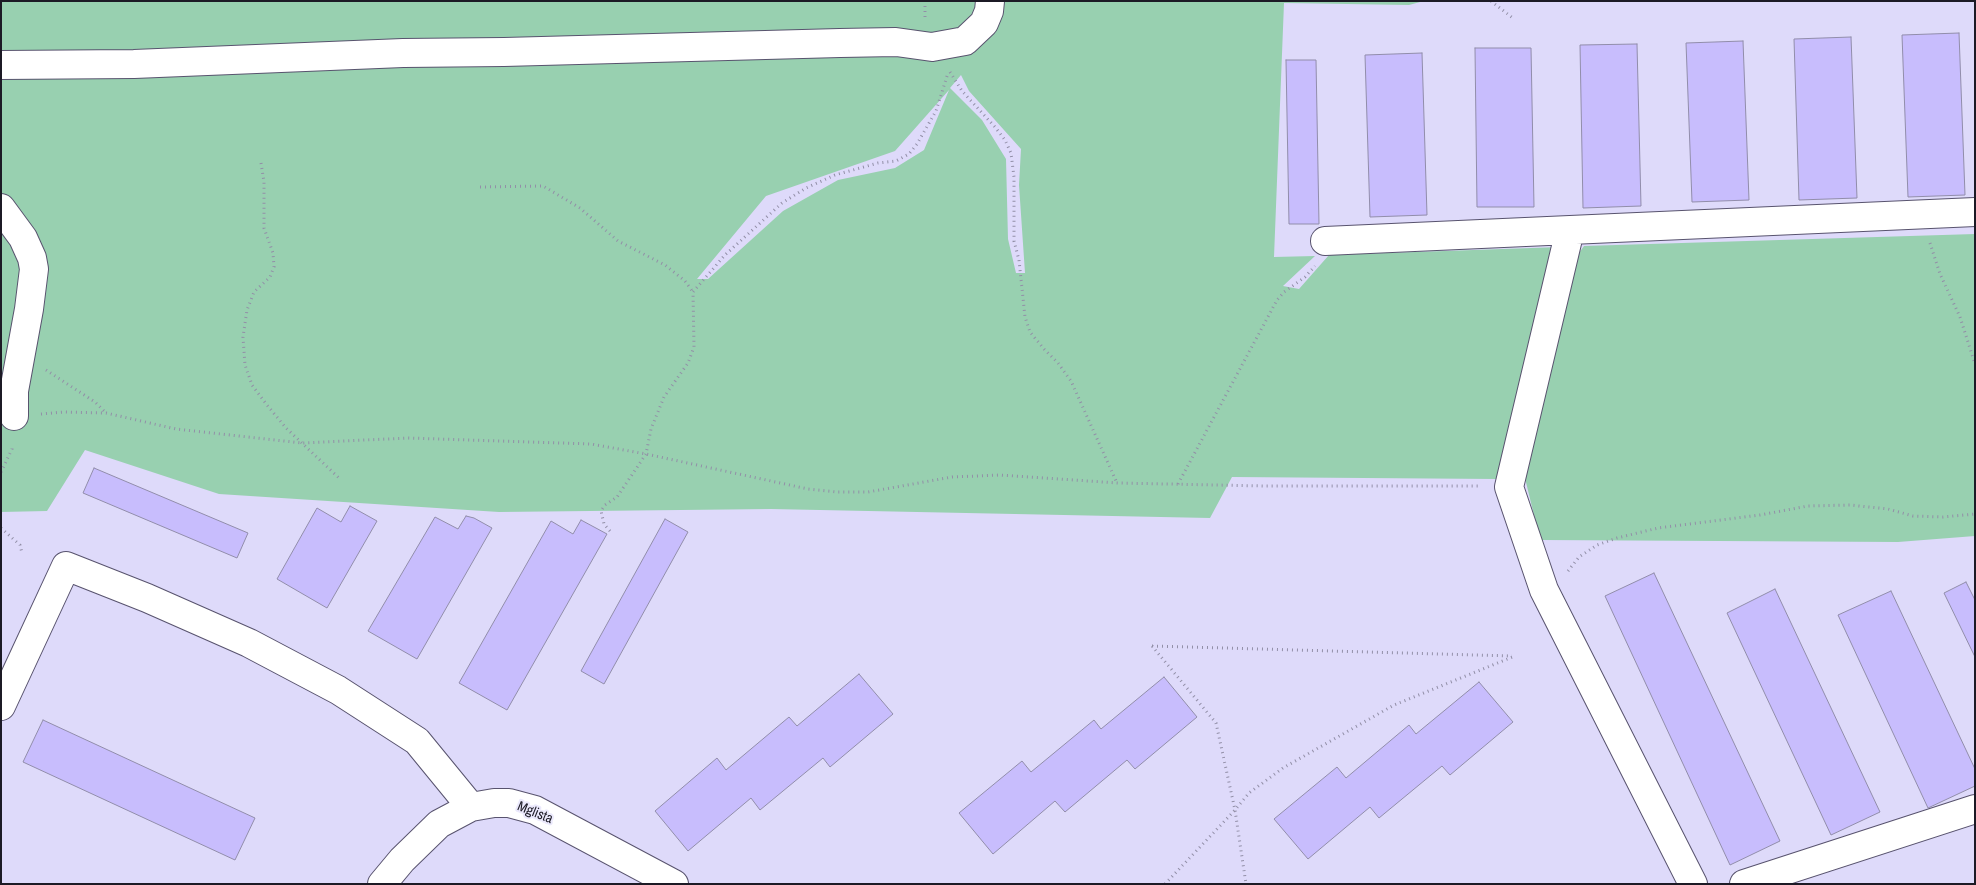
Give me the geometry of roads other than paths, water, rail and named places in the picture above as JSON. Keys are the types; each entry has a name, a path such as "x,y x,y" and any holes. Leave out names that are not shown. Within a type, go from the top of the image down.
{"street":[{"path":"1,65 134,64 403,53 840,43 896,42 932,47 965,41 984,23 989,11 990,1"},
{"path":"1,208 22,238 32,258 34,270 31,300 14,390 14,416"},
{"path":"1326,241 1975,212"},
{"path":"1570,230 1508,487 1544,590 1693,884"},
{"path":"1,706 66,566 147,598 249,643 338,690 417,742 471,807"},
{"name":"Mglista","path":"382,884 402,860 439,824 471,807 487,803 502,803 526,807 674,884"},
{"path":"1744,884 1975,809"}]}
